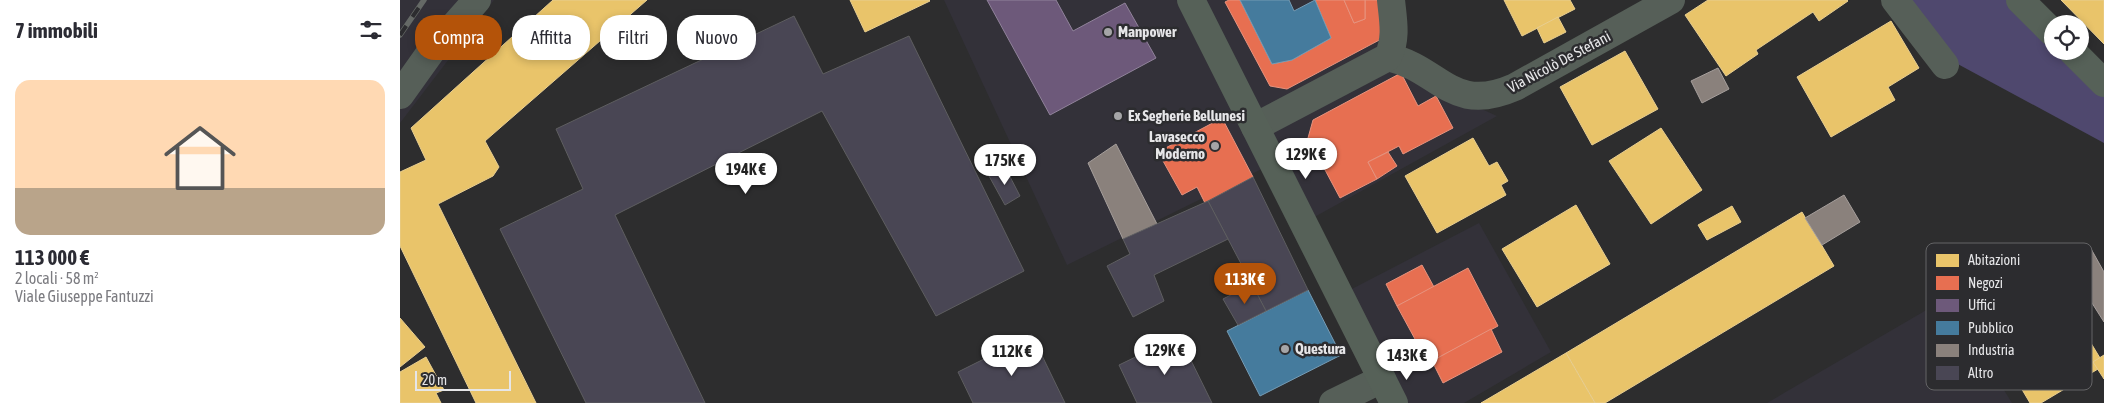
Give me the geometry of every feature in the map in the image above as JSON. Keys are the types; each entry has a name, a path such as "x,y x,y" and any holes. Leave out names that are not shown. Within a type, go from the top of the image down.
{"street":[{"path":"400,95 430,53 476,0"},
{"path":"1191,0 1394,403"},
{"path":"1255,127 1388,57 1393,46 1394,32 1391,0"},
{"name":"Via Nicolò De Stefani","path":"1388,57 1399,59 1458,92 1482,96 1497,95 1515,87 1671,0"},
{"path":"1895,0 1946,65"},
{"path":"2020,0 2044,24"},
{"path":"2081,60 2104,83"},
{"path":"1333,403 1382,379"}],"shaded area":[{"path":"400,0 494,0 483,15 415,15 415,60 448,60 400,123"},
{"path":"944,0 1397,0 1387,66 1497,116 1309,220 1280,160 1067,265"},
{"path":"1905,0 2013,0 2044,31 2044,60 2074,60 2104,90 2104,143 1954,62"},
{"path":"1479,223 1551,352 1464,403 1402,403 1346,292"},
{"path":"1926,310 1926,390 2004,390 2012,403 1767,403"}],"building: Abitazioni":[{"path":"553,0 647,0 630,15 600,15 600,41 590,50 590,15 536,15"},
{"path":"850,0 929,0 930,1 865,32"},
{"path":"1504,0 1570,0 1575,9 1522,36"},
{"path":"1708,0 1848,1 1819,21 1813,12 1756,50 1758,54 1726,76 1685,15"},
{"path":"2061,0 2104,0 2104,44 2089,29 2089,15 2076,15"},
{"path":"1558,17 1566,32 1544,43 1537,28"},
{"path":"1891,21 1919,68 1888,87 1895,100 1831,137 1797,77"},
{"path":"512,37 512,60 578,60 485,141 499,167 493,176 438,204 536,403 476,403 400,246 400,172 426,160 411,128 486,60 502,60 502,46"},
{"path":"1625,51 1658,109 1592,145 1560,87"},
{"path":"1661,128 1702,190 1651,224 1609,161"},
{"path":"1473,138 1489,166 1497,162 1508,181 1501,185 1506,195 1437,233 1405,176"},
{"path":"1576,205 1610,264 1537,307 1502,249"},
{"path":"1732,206 1741,222 1707,240 1698,225"},
{"path":"1802,212 1834,266 1605,403 1595,403 1566,353"},
{"path":"400,318 425,347 400,367"},
{"path":"2092,345 2100,358 2093,362 2098,369 2092,373"},
{"path":"1566,353 1595,403 1481,403"},
{"path":"2104,355 2104,379 2093,362"},
{"path":"426,357 444,390 436,393 441,403 400,403 400,372"},
{"path":"2022,390 2063,390 2041,403 2030,403"}],"building: Negozi":[{"path":"1240,0 1272,64 1292,60 1331,38 1315,0 1344,0 1354,23 1365,19 1365,0 1384,0 1385,37 1287,89 1270,86 1225,2"},
{"path":"1344,0 1365,0 1365,19 1354,23"},
{"path":"1401,73 1418,106 1436,96 1453,128 1403,154 1399,146 1368,162 1377,179 1340,198 1308,138 1313,120"},
{"path":"1222,118 1253,177 1205,203 1197,187 1182,195 1158,152"},
{"path":"1388,152 1397,166 1377,179 1368,162"},
{"path":"1422,265 1434,287 1397,306 1386,284"},
{"path":"1468,268 1498,326 1428,363 1397,306"},
{"path":"1491,329 1502,352 1443,383 1432,361"}],"building: Uffici":[{"path":"987,0 1056,0 1073,31 1125,3 1156,58 1050,115"}],"building: Pubblico":[{"path":"1240,0 1289,0 1294,11 1315,0 1331,38 1292,60 1272,64"},
{"path":"1308,290 1341,355 1260,396 1227,331"}],"building: Industria":[{"path":"1718,68 1729,89 1702,103 1691,81"},
{"path":"1116,144 1157,224 1123,239 1088,163"},
{"path":"1844,195 1860,222 1822,245 1805,218"},
{"path":"2092,251 2104,272 2104,322 2092,303"}],"building: Altro":[{"path":"794,16 823,74 909,36 1024,271 936,316 822,111 615,215 705,403 586,403 500,229 583,189 556,129 701,60 756,60 756,34"},
{"path":"1005,167 1020,196 1005,205 989,176"},
{"path":"1253,177 1308,290 1266,311 1208,201"},
{"path":"1208,201 1228,239 1154,275 1164,301 1133,317 1107,266 1130,254 1123,239"},
{"path":"1252,284 1266,311 1238,325 1223,299"},
{"path":"1032,335 1065,403 973,403 958,372"},
{"path":"1179,336 1212,403 1137,403 1119,365"}],"railway":[{"path":"400,35 424,0"}],"place":[{"name":"Manpower","path":"1108,32"},
{"name":"Ex Segherie Bellunesi","path":"1118,116"},
{"name":"Lavasecco Moderno","path":"1215,146"},
{"name":"Questura","path":"1285,349"}]}
